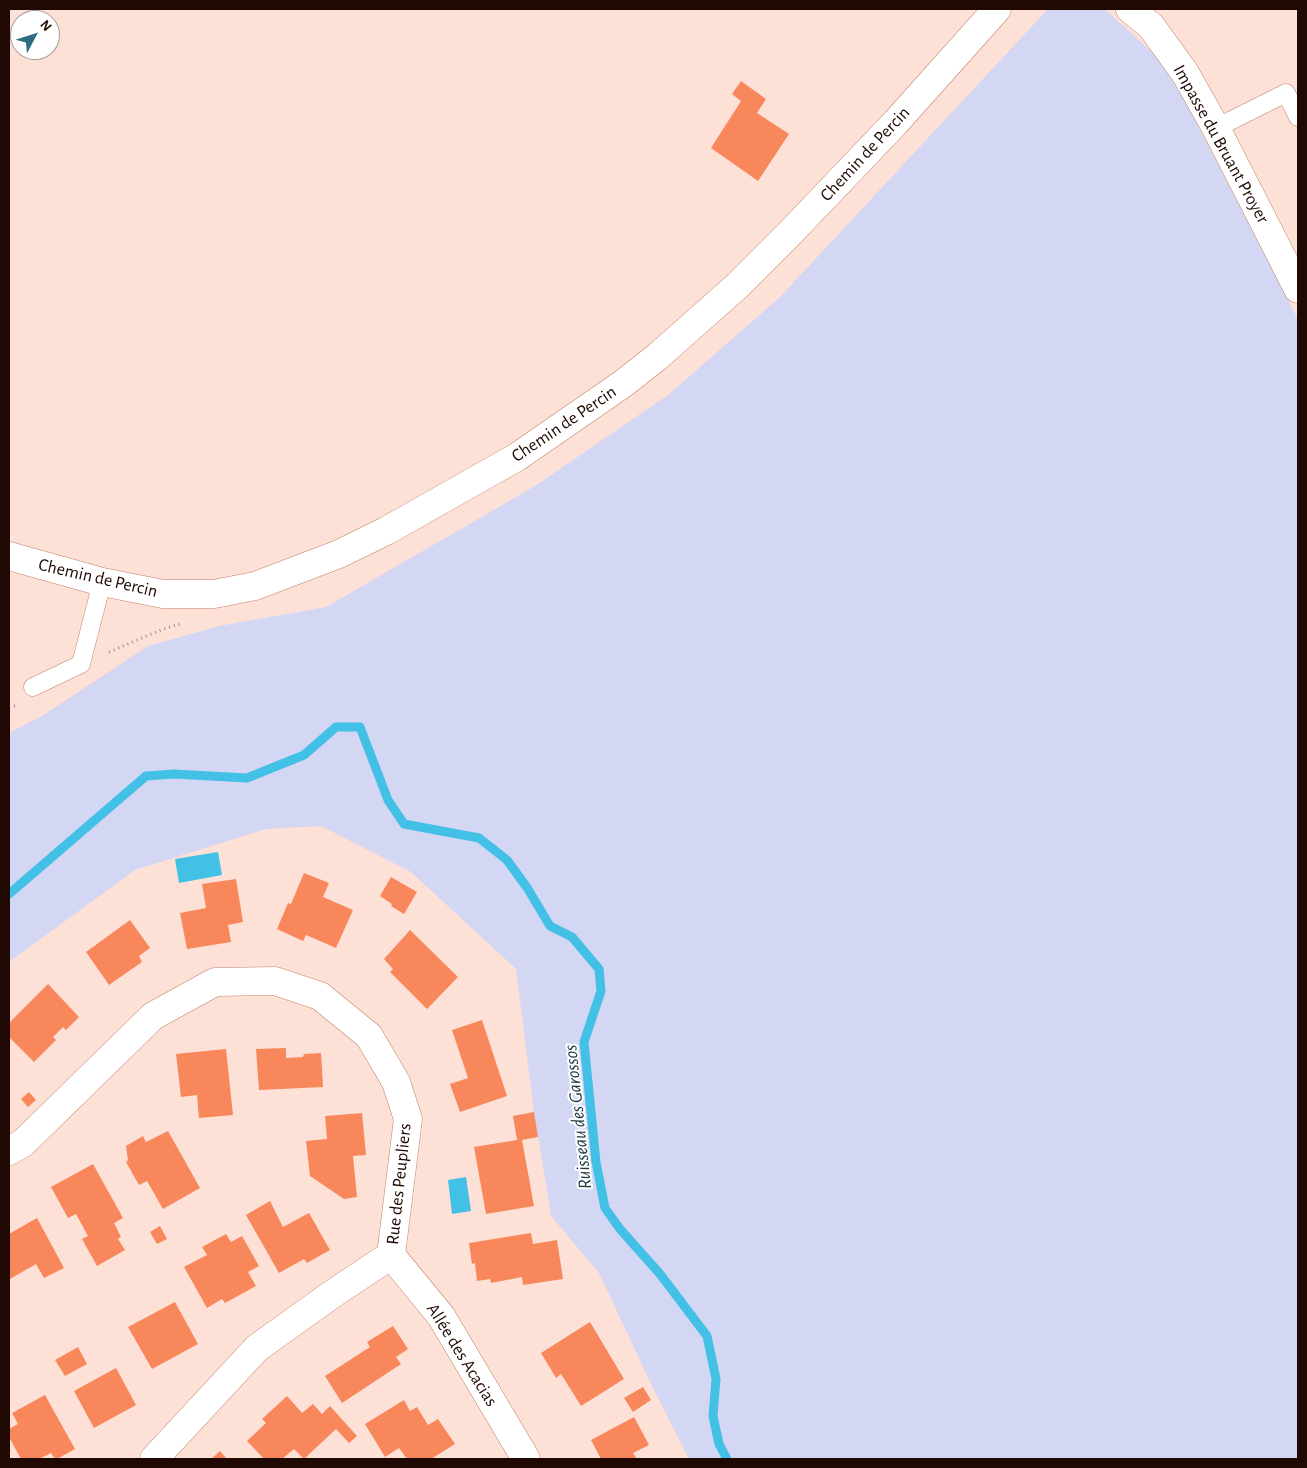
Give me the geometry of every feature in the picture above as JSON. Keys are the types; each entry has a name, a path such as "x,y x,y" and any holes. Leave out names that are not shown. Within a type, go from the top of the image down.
{"street":[{"name":"Chemin de Percin","path":"9,556 102,582 163,594 214,594 255,586 339,554 386,531 517,457 624,383 657,357 737,286 792,231 896,122 997,9"},
{"name":"Impasse du Bruant Proyer","path":"1130,9 1151,26 1185,73 1216,128 1298,289"},
{"name":"Rue des Peupliers","path":"9,1151 23,1143 153,1016 215,982 275,981 320,996 369,1036 396,1082 408,1119 391,1256 331,1295 258,1348 154,1459"},
{"name":"Allée des Acacias","path":"391,1256 441,1316 526,1459"}],"lane":[{"path":"1216,128 1286,92 1298,117"},
{"path":"33,687 81,664 102,582"}],"shaded area":[{"path":"1048,9 1105,9 1156,56 1184,99 1298,319 1298,1459 689,1459 651,1384 599,1273 551,1216 534,1112 516,969 411,872 321,826 266,829 135,870 9,962 9,733 42,716 148,646 219,626 326,607 535,486 668,395 780,297"}],"water":[{"path":"218,852 222,875 179,883 175,859"},
{"path":"466,1177 471,1211 452,1214 448,1180"}],"building":[{"path":"741,81 766,99 757,113 789,134 758,181 711,148 741,101 732,94"},
{"path":"304,873 329,883 323,897 353,910 336,948 306,935 303,941 277,929 288,903 291,904"},
{"path":"391,877 417,892 404,914 380,896"},
{"path":"236,879 243,922 228,925 231,942 187,949 180,913 206,908 202,884"},
{"path":"130,920 150,948 139,956 142,962 109,985 86,952"},
{"path":"410,930 458,977 427,1009 390,972 393,969 384,959"},
{"path":"48,984 79,1017 66,1030 63,1027 53,1037 56,1040 34,1062 9,1037 9,1023"},
{"path":"482,1020 507,1096 460,1112 450,1084 468,1078 452,1030"},
{"path":"286,1048 286,1058 321,1053 323,1087 259,1090 256,1049"},
{"path":"226,1049 233,1115 199,1118 197,1095 181,1097 176,1054"},
{"path":"29,1092 36,1100 28,1107 21,1099"},
{"path":"534,1112 538,1137 522,1140 534,1206 486,1214 474,1147 517,1140 513,1116"},
{"path":"362,1113 366,1155 353,1156 357,1197 344,1199 310,1176 306,1141 327,1139 325,1116"},
{"path":"168,1131 200,1188 163,1209 147,1181 139,1185 126,1162 128,1160 126,1146 143,1136 146,1142"},
{"path":"93,1164 123,1218 114,1223 121,1237 118,1239 125,1250 97,1266 82,1239 88,1236 76,1214 68,1218 51,1187"},
{"path":"270,1201 283,1227 309,1213 330,1250 307,1263 304,1259 279,1273 246,1215"},
{"path":"37,1218 64,1268 44,1278 36,1264 10,1279 9,1234"},
{"path":"160,1226 167,1239 157,1244 150,1232"},
{"path":"531,1233 533,1244 557,1240 563,1279 523,1285 522,1277 491,1283 490,1279 477,1281 475,1263 472,1264 469,1243"},
{"path":"226,1234 231,1242 242,1236 259,1266 248,1272 256,1286 225,1303 222,1299 207,1308 184,1267 207,1255 202,1247"},
{"path":"175,1302 198,1344 152,1369 128,1327"},
{"path":"590,1322 624,1379 581,1406 561,1374 556,1378 541,1353"},
{"path":"393,1326 408,1349 396,1357 401,1364 342,1403 325,1376 370,1347 367,1342"},
{"path":"78,1347 87,1364 65,1376 55,1360"},
{"path":"116,1368 136,1405 94,1428 74,1391"},
{"path":"643,1387 651,1400 633,1412 624,1398"},
{"path":"45,1395 75,1449 57,1459 51,1453 39,1459 21,1459 9,1437 9,1429 18,1424 12,1413"},
{"path":"287,1396 302,1413 313,1404 322,1414 330,1406 357,1436 349,1443 336,1429 304,1459 294,1449 282,1459 264,1459 247,1441 266,1423 262,1419"},
{"path":"404,1400 410,1411 417,1407 428,1425 438,1419 455,1444 431,1459 407,1459 399,1448 385,1457 365,1424"},
{"path":"634,1417 649,1445 633,1453 637,1459 601,1459 591,1440"},
{"path":"220,1451 227,1459 211,1459"}],"waterway":[{"name":"Ruisseau des Garossos","path":"9,894 146,776 174,774 247,778 304,755 336,727 360,727 388,800 404,824 479,838 507,860 528,889 550,926 572,937 599,969 601,991 584,1042 596,1162 605,1208 620,1229 660,1274 707,1336 716,1379 713,1416 719,1444 727,1459"}]}
